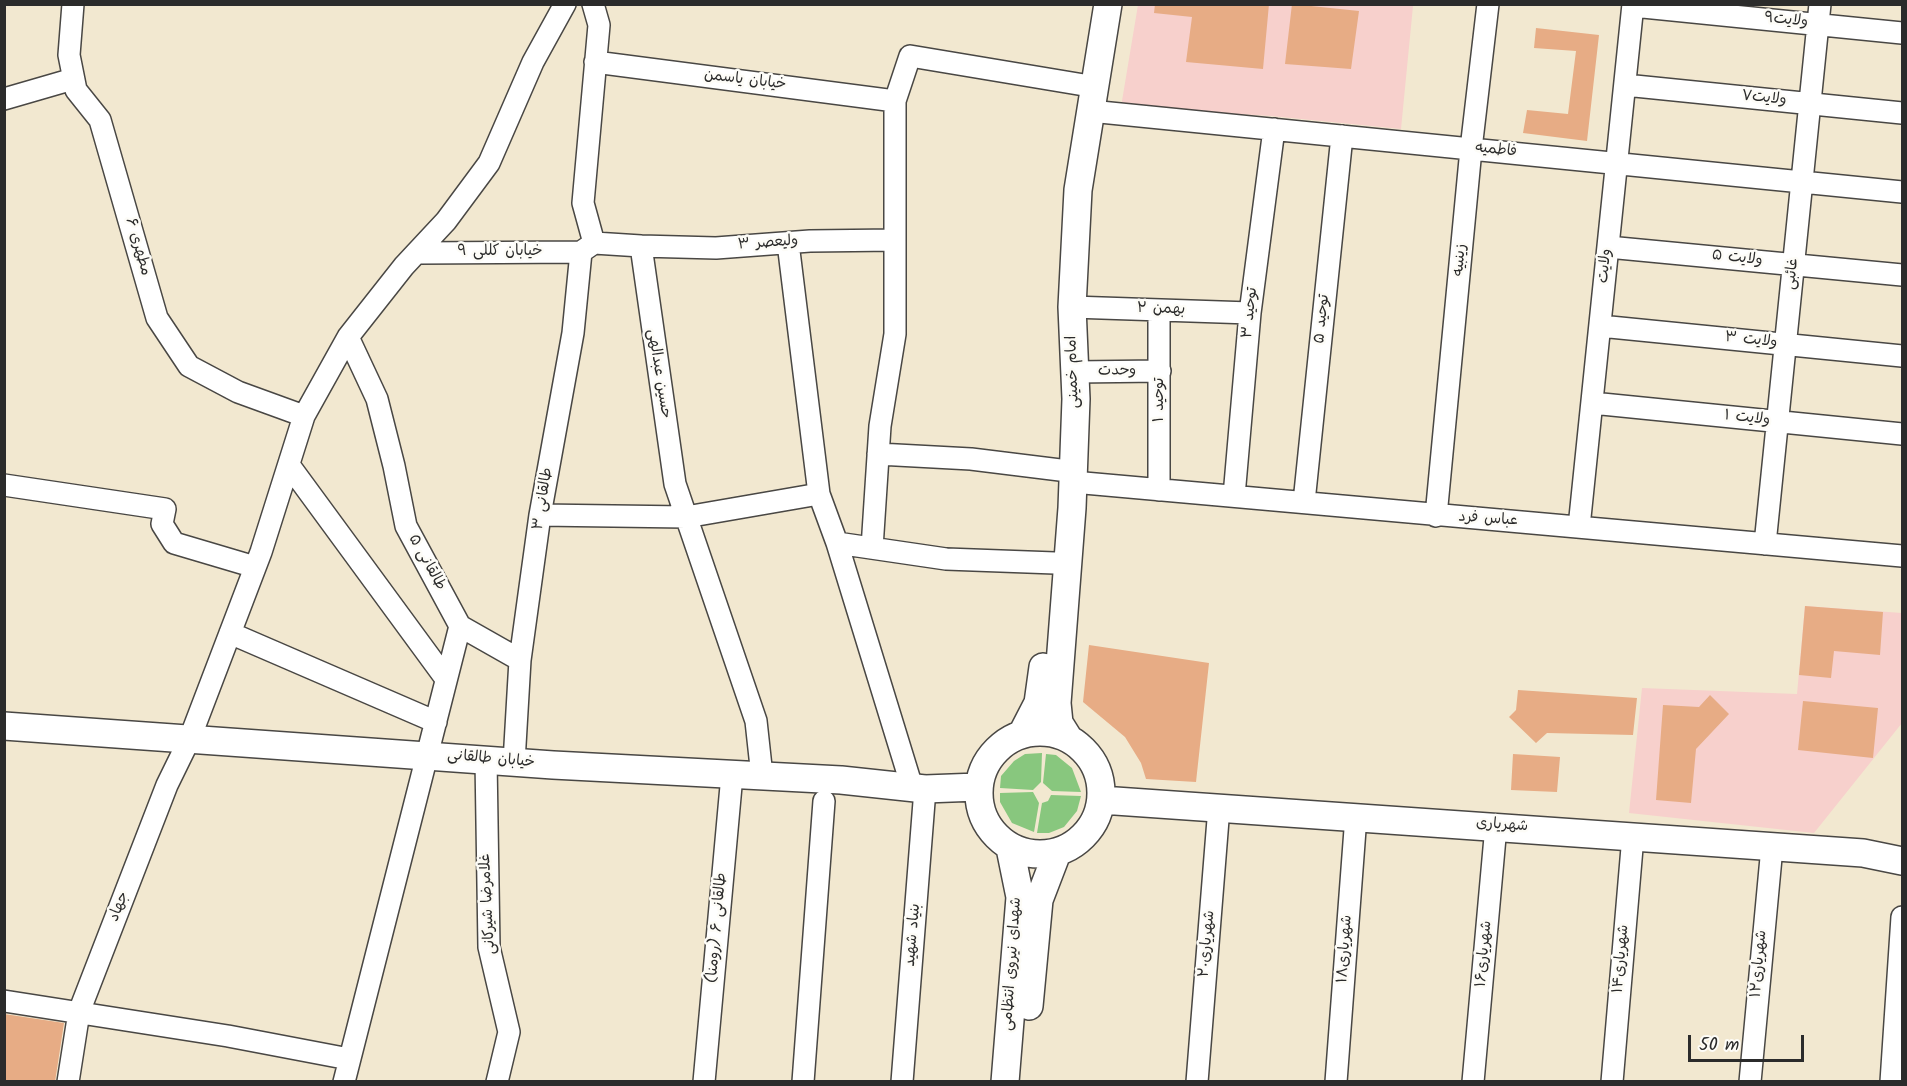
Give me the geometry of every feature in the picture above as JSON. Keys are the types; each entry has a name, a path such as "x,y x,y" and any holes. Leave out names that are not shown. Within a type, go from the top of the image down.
{"main road":[{"name":"امام خمینی","path":"1022,734 1038,703 1067,476 1059,306 1064,189 1098,4"},
{"name":"امام خمینی","path":"1069,739 1059,723 1057,704 1067,476 1075,372 1072,307 1078,190 1108,4"},
{"name":"خیابان طالقانی","path":"4,726 919,788 978,787"},
{"path":"1046,732 1069,739 1088,754 1099,776 1101,800 1094,823 1078,841 1057,853 1033,855 1010,848 991,832 980,811 978,787 985,764 1001,745 1022,734 1046,732"},
{"name":"شهریاری","path":"1101,800 1863,853 1902,861"},
{"name":"شهدای نیروی انتظامی","path":"1005,1082 1020,897 1010,848"},
{"name":"شهدای نیروی انتظامی","path":"1022,1082 1039,900 1057,853"}],"street":[{"name":"مطهری ۶","path":"73,4 69,55 76,90 100,120 157,318 189,366 238,392 304,416"},
{"name":"جهاد","path":"68,1082 79,1012 167,785 190,738 255,567 304,416 348,337 404,266 446,221 489,163 533,62 564,4"},
{"path":"593,4 599,25 583,203 587,247 641,246"},
{"name":"زینبیه","path":"1436,516 1471,149 1488,4"},
{"name":"ولایت۹","path":"1633,5 1820,14 1902,33"},
{"name":"ولایت","path":"1579,527 1633,5"},
{"name":"غائبی","path":"1765,544 1820,14"},
{"path":"872,548 878,454 895,334 895,101 910,56 1084,85"},
{"name":"خیابان یاسمن","path":"595,62 895,101"},
{"path":"4,99 74,79"},
{"name":"ولایت۷","path":"1625,85 1902,113"},
{"name":"فاطمیه","path":"1090,111 1902,192"},
{"name":"توحید ۳","path":"1234,496 1250,313 1274,129"},
{"name":"توحید ۵","path":"1304,502 1342,136"},
{"name":"ولیعصر ۳","path":"641,246 716,248 896,240"},
{"path":"788,243 819,494 919,788"},
{"name":"حسین عبدالهی","path":"641,246 675,484 756,721 762,776"},
{"name":"ولایت ۵","path":"1608,246 1902,276"},
{"name":"خیابان کللی ۹","path":"418,253 587,247"},
{"name":"طالقانی ۳","path":"514,762 520,660 540,515 587,247"},
{"name":"بهمن ۲","path":"1072,307 1250,313"},
{"name":"توحید ۱","path":"1159,310 1159,490"},
{"name":"ولایت ۳","path":"1600,326 1902,356"},
{"name":"طالقانی ۵","path":"348,337 376,399 394,466 406,526 460,626"},
{"name":"وحدت","path":"1075,372 1160,371"},
{"name":"ولایت ۱","path":"1592,404 1902,434"},
{"name":"عباس فرد","path":"878,454 971,459 1159,490 1902,556"},
{"path":"289,465 446,679"},
{"path":"4,485 165,509 162,524 174,543 255,567"},
{"path":"540,515 686,517 819,494"},
{"path":"837,543 946,559 1055,563"},
{"path":"344,1082 460,626 520,660"},
{"path":"230,633 436,722"},
{"name":"غلامرضا شیرکانی","path":"486,760 489,947 509,1032 497,1082"},
{"name":"طالقانی ۶ (رومنا)","path":"704,1082 732,775"},
{"name":"بنیاد شهید","path":"902,1082 919,788"},
{"path":"803,1082 824,801"},
{"name":"شهریاری۲۰","path":"1197,1082 1219,807"},
{"name":"شهریاری۱۸","path":"1336,1082 1356,816"},
{"name":"شهریاری۱۶","path":"1473,1082 1496,826"},
{"name":"شهریاری۱۴","path":"1612,1082 1633,836"},
{"name":"شهریاری۱۲","path":"1750,1082 1772,847"},
{"path":"1892,1082 1902,917"},
{"path":"4,1001 349,1059"}],"shaded area":[{"path":"1393,4 1413,6 1401,129 1271,116 1121,107 1138,5"},
{"path":"1805,606 1902,613 1902,723 1814,833 1629,813 1642,688 1797,694"}],"green space":[{"path":"1042,753 1041,782 1033,790 1000,788 1001,776 1014,761 1025,754"},
{"path":"1046,754 1056,755 1072,768 1081,792 1052,791 1043,783"},
{"path":"1033,792 1039,803 1034,832 1012,823 1000,802 1000,793"},
{"path":"1051,795 1081,796 1077,811 1064,827 1049,833 1037,833 1042,803 1048,801"}],"building":[{"path":"1155,4 1269,4 1263,69 1186,62 1192,17 1154,13"},
{"path":"1292,4 1359,11 1351,69 1285,64"},
{"path":"1536,28 1599,35 1587,141 1523,133 1527,110 1568,114 1576,51 1534,48"},
{"path":"1805,606 1883,612 1880,655 1834,651 1831,678 1799,675"},
{"path":"1089,645 1209,663 1196,782 1146,779 1141,763 1125,737 1083,702"},
{"path":"1518,690 1637,698 1633,735 1547,733 1536,743 1509,717 1516,710"},
{"path":"1710,695 1729,714 1696,749 1691,803 1656,800 1663,705 1699,707"},
{"path":"1803,701 1878,708 1873,758 1798,750"},
{"path":"1513,754 1560,757 1557,792 1511,790"},
{"path":"4,1014 64,1023 55,1082 4,1082"}]}
